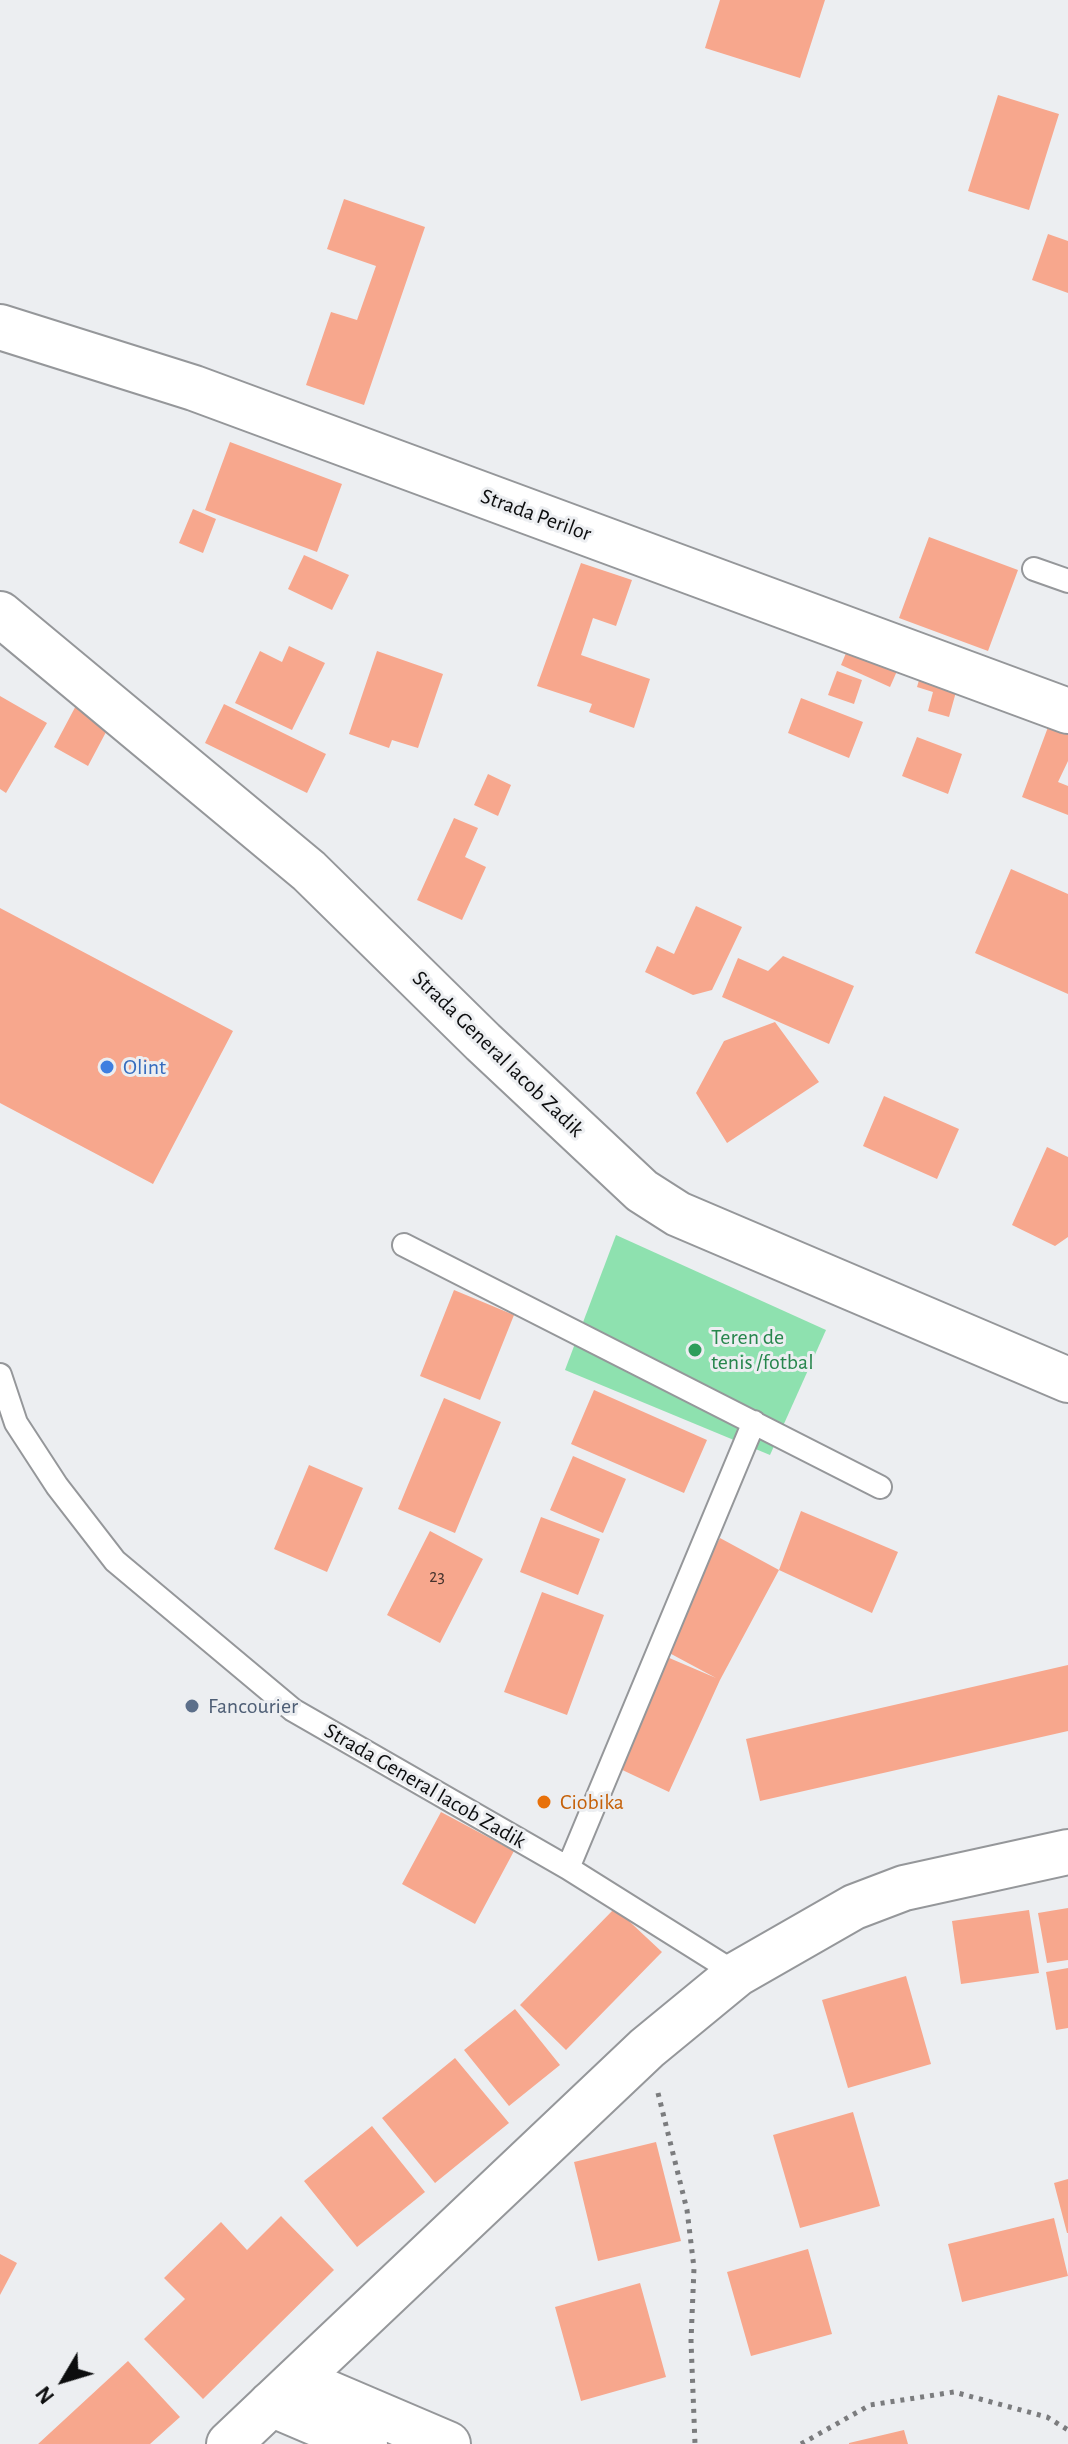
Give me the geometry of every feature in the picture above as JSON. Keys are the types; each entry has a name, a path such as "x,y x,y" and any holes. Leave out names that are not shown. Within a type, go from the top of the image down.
{"street":[{"name":"Strada Perilor","path":"0,327 194,388 1068,711"},
{"name":"Strada General Iacob Zadik","path":"0,614 309,871 483,1042 642,1191 678,1214 1068,1380"},
{"path":"229,2444 647,2048 737,1974 854,1907 904,1888 1068,1852"},
{"path":"284,2392 365,2444"},
{"path":"284,2392 448,2444"}],"lane":[{"path":"1034,569 1068,581"},
{"path":"404,1245 880,1487"},
{"name":"Strada General Iacob Zadik","path":"2,1368 16,1423 57,1486 115,1561 293,1710 568,1868 737,1974"},
{"path":"568,1868 754,1422"}],"path":[{"path":"647,2048 687,2210 692,2253 695,2444"},
{"path":"801,2444 870,2405 954,2392 1047,2417 1068,2430"}],"green space":[{"name":"Teren de tenis /fotbal","path":"616,1235 826,1330 770,1455 565,1370"}],"building":[{"path":"720,0 825,0 800,78 705,48"},
{"path":"998,95 1059,114 1029,210 968,191"},
{"path":"344,199 425,227 364,405 306,385 331,312 357,320 376,266 327,249"},
{"path":"1048,234 1068,241 1068,293 1032,280"},
{"path":"230,442 342,484 317,552 205,510"},
{"path":"193,509 216,519 203,553 179,543"},
{"path":"929,537 1018,570 988,651 899,618"},
{"path":"304,555 349,575 332,610 288,589"},
{"path":"581,563 632,580 616,626 593,618 581,655 650,679 634,728 589,712 592,704 537,686"},
{"path":"854,634 904,655 890,687 841,665"},
{"path":"289,646 325,663 292,730 235,703 260,651 282,662"},
{"path":"377,651 443,674 418,748 392,740 389,748 349,734"},
{"path":"924,663 961,674 949,717 928,711 933,692 917,687"},
{"path":"837,671 862,680 854,704 828,695"},
{"path":"0,696 47,723 6,793 0,789"},
{"path":"80,698 114,717 88,766 54,747"},
{"path":"801,698 863,722 849,758 788,733"},
{"path":"224,704 326,754 307,793 205,743"},
{"path":"1054,711 1068,717 1068,761 1058,782 1068,786 1068,815 1022,797"},
{"path":"917,737 962,754 948,794 902,776"},
{"path":"488,774 511,785 498,816 474,805"},
{"path":"454,818 478,828 465,857 486,867 462,920 417,900"},
{"path":"1011,869 1068,894 1068,994 975,953"},
{"path":"696,906 742,927 712,990 693,995 645,972 657,946 674,954"},
{"name":"Olint","path":"0,908 233,1031 153,1184 0,1103"},
{"path":"783,956 854,986 829,1044 722,997 738,958 768,971"},
{"path":"775,1022 819,1082 727,1143 696,1093 724,1041"},
{"path":"884,1096 959,1129 937,1179 863,1146"},
{"path":"1047,1147 1068,1157 1068,1237 1055,1246 1012,1225"},
{"path":"454,1290 514,1315 480,1400 420,1376"},
{"path":"594,1390 707,1440 684,1493 571,1444"},
{"path":"444,1398 501,1422 455,1533 398,1509"},
{"path":"573,1456 626,1479 603,1533 550,1510"},
{"path":"309,1465 363,1488 327,1572 274,1549"},
{"path":"801,1511 898,1552 872,1613 779,1570"},
{"path":"541,1517 600,1539 578,1595 520,1572"},
{"path":"430,1531 483,1559 440,1643 387,1615"},
{"path":"720,1538 779,1570 720,1680 669,1792 616,1767 667,1657 716,1678 660,1648"},
{"path":"542,1592 604,1615 567,1715 504,1692"},
{"path":"1068,1665 1068,1731 760,1801 746,1739"},
{"path":"441,1812 514,1851 475,1924 402,1884"},
{"path":"615,1908 662,1952 566,2050 520,2005"},
{"path":"1068,1908 1068,1960 1047,1963 1038,1913"},
{"path":"1029,1910 1039,1973 961,1984 952,1921"},
{"path":"1068,1968 1068,2028 1056,2030 1046,1972"},
{"path":"906,1976 931,2064 848,2088 822,2000"},
{"path":"515,2009 560,2065 509,2106 464,2050"},
{"path":"455,2058 509,2123 435,2183 382,2118"},
{"path":"853,2112 880,2206 800,2228 773,2135"},
{"path":"372,2126 425,2192 357,2247 304,2181"},
{"path":"656,2142 681,2241 598,2261 574,2162"},
{"path":"1068,2179 1068,2233 1067,2233 1054,2183"},
{"path":"281,2216 334,2270 203,2399 144,2339 185,2299 164,2278 221,2222 247,2250"},
{"path":"1054,2218 1068,2276 962,2302 948,2244"},
{"path":"808,2249 832,2334 751,2356 727,2272"},
{"path":"0,2254 17,2263 0,2295"},
{"path":"640,2283 666,2377 581,2401 555,2307"},
{"path":"128,2361 180,2417 150,2444 38,2444"},
{"path":"904,2430 908,2444 849,2444 849,2443"}],"place":[{"name":"Olint","path":"107,1067"},
{"name":"Teren de tenis /fotbal","path":"695,1350"},
{"name":"Fancourier","path":"192,1706"},
{"name":"Ciobika","path":"544,1802"}]}
